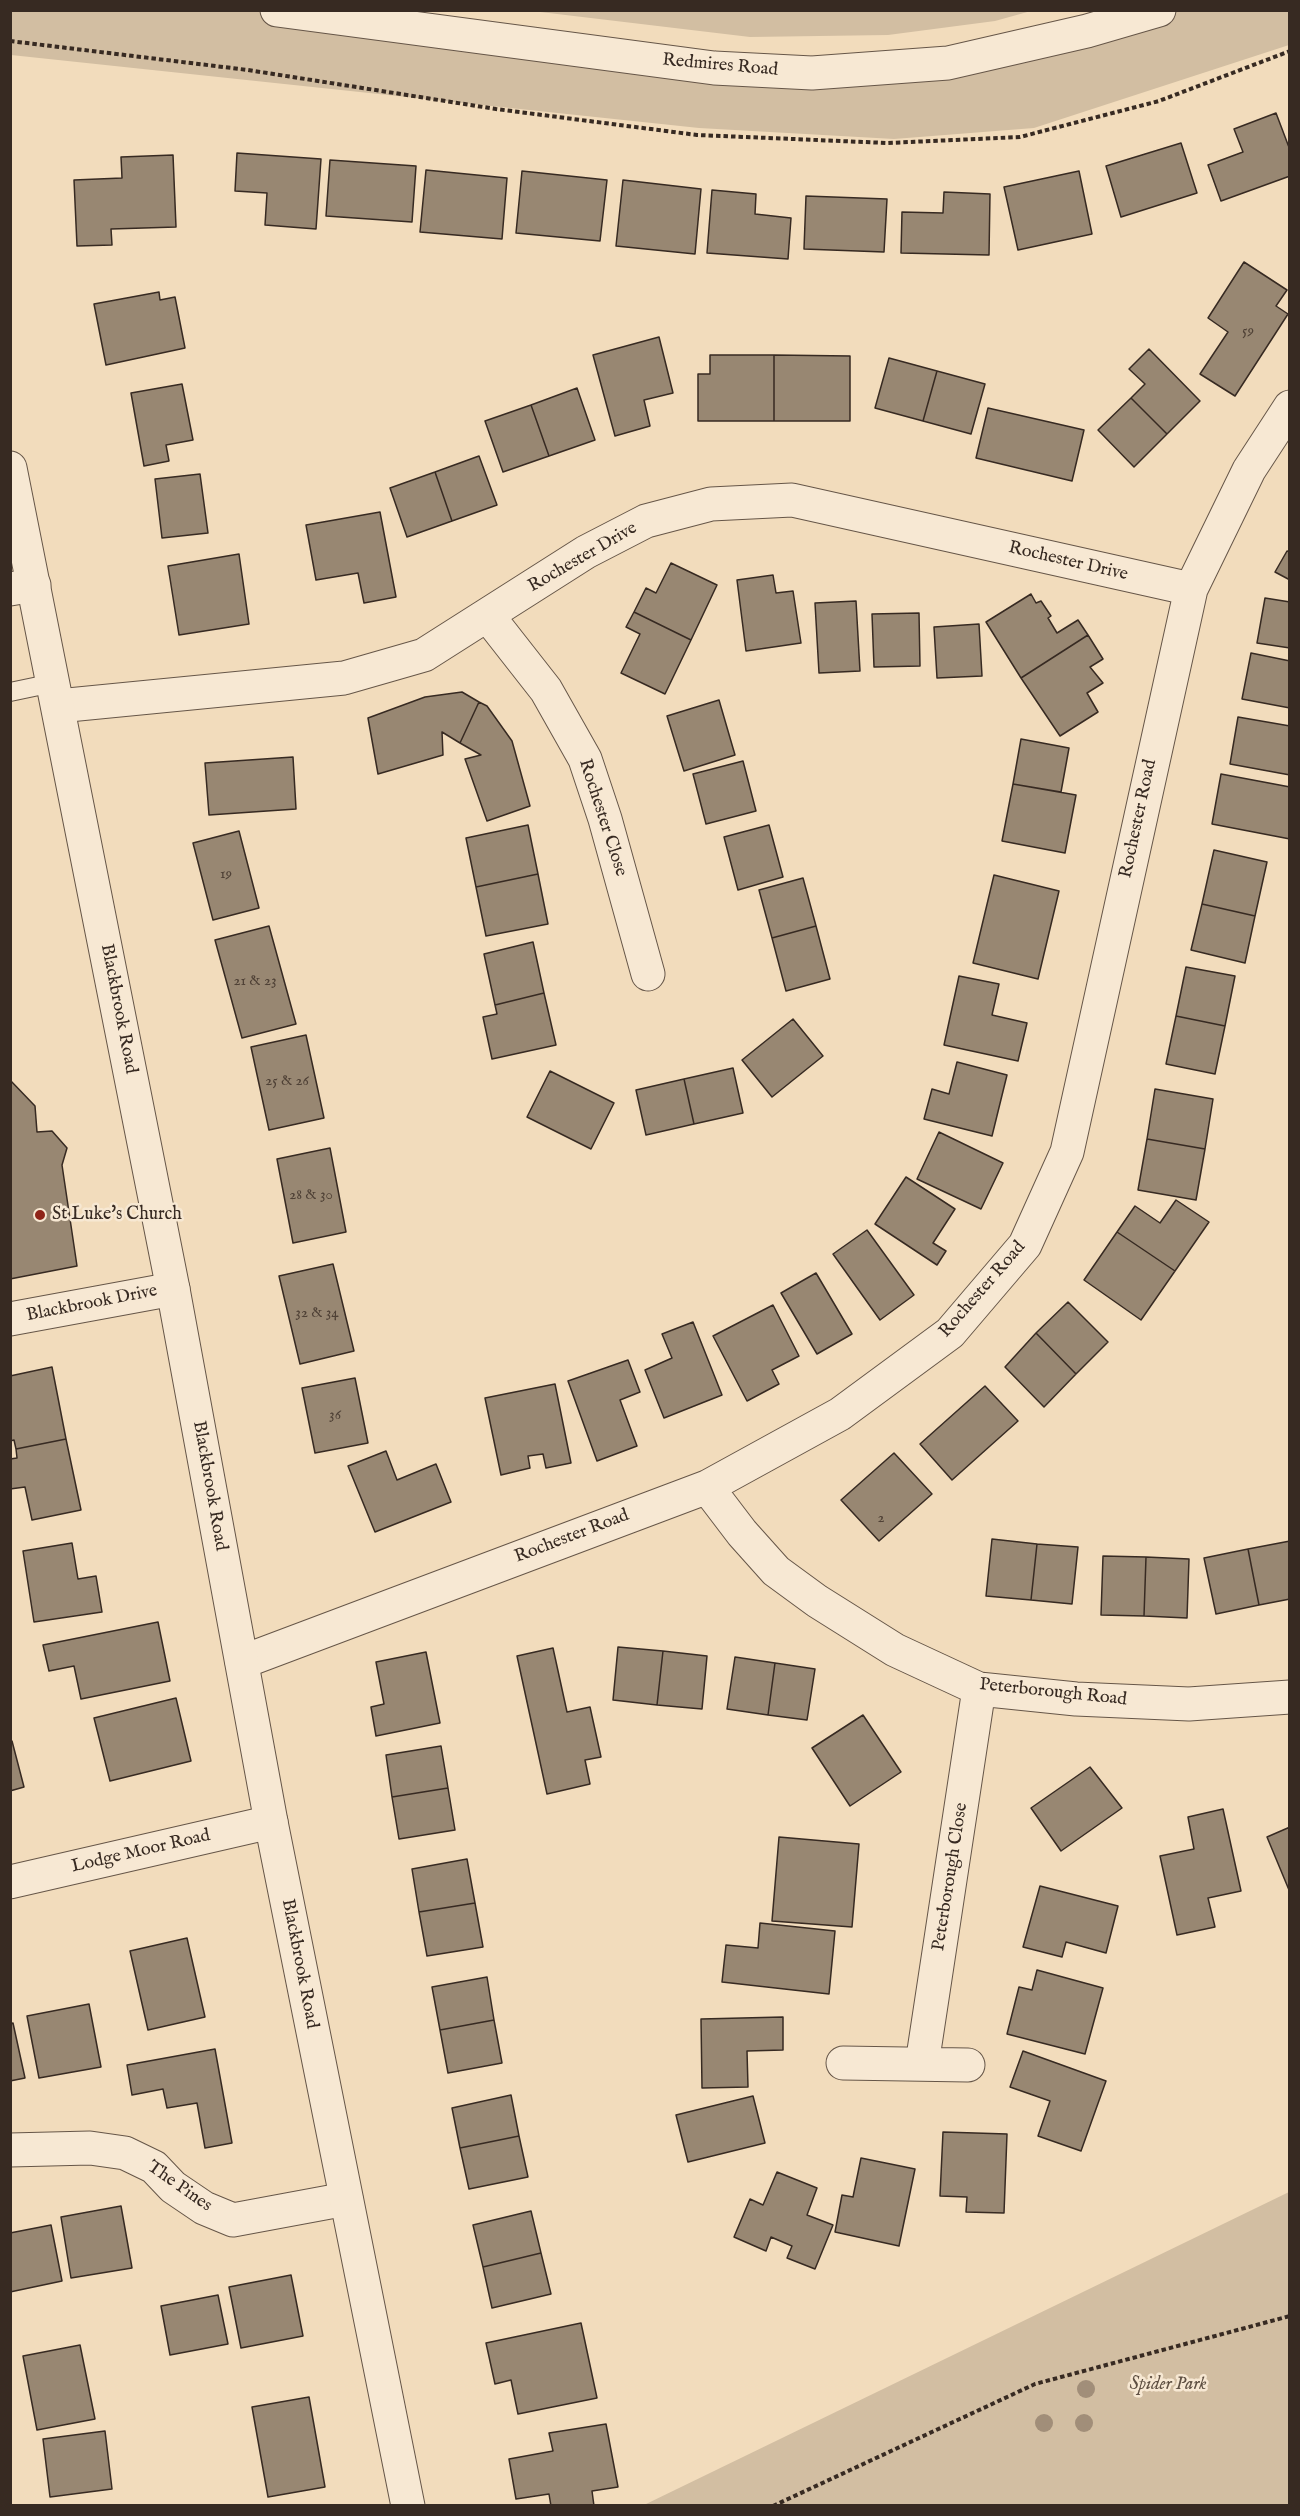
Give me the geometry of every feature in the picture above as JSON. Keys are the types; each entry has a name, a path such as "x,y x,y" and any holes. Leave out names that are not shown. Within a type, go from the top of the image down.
{"street":[{"name":"Redmires Road","path":"277,10 714,68 812,73 948,63 1087,31 1159,10"},
{"name":"Rochester Road","path":"242,1662 707,1486 840,1414 950,1333 1025,1245 1067,1152 1191,589 1249,470 1290,407"},
{"name":"Blackbrook Road","path":"10,468 22,587 56,695 173,1289 271,1822 408,2505"},
{"name":"Rochester Drive","path":"56,695 344,678 424,655 586,552 646,522 711,504 792,500 1191,589"},
{"name":"Rochester Close","path":"488,616 546,690 585,759 605,819 648,974"},
{"name":"Blackbrook Drive","path":"10,1319 173,1289"},
{"name":"Peterborough Road","path":"707,1486 742,1533 776,1571 817,1601 895,1650 980,1689 1076,1699 1189,1704 1290,1697"},
{"name":"Peterborough Close","path":"922,2064 980,1689"},
{"name":"Lodge Moor Road","path":"10,1882 271,1822"},
{"path":"843,2063 968,2065"},
{"name":"The Pines","path":"10,2150 90,2148 126,2153 154,2167 173,2187 204,2208 233,2220 346,2199"}],"lane":[{"path":"10,692 56,695"}],"path":[{"path":"10,40 248,70 496,109 697,135 888,143 1020,137 1159,101 1290,51"},
{"path":"773,2505 1035,2384 1290,2316"}],"green space":[{"path":"277,10 812,73 1159,11 1290,11 1289,45 1034,128 894,139 699,128 11,55 11,11"},
{"path":"532,11 1031,11 995,21 888,35 750,37"},
{"name":"Spider Park","path":"1289,2192 1289,2505 644,2505"}],"building":[{"path":"1276,113 1290,150 1290,176 1221,201 1208,165 1243,152 1234,129"},
{"path":"1181,143 1197,193 1121,217 1106,166"},
{"path":"237,153 321,159 316,229 265,225 267,193 235,191"},
{"path":"173,155 176,227 111,229 112,245 77,246 74,180 122,178 121,157"},
{"path":"330,160 416,166 412,222 326,216"},
{"path":"426,170 507,178 502,239 420,232"},
{"path":"522,171 607,180 600,241 516,233"},
{"path":"1079,171 1092,234 1018,250 1004,187"},
{"path":"623,180 701,189 695,254 616,246"},
{"path":"712,190 756,194 755,214 791,218 788,259 707,253"},
{"path":"944,192 990,194 989,255 901,253 902,212 943,213"},
{"path":"806,196 887,199 884,252 804,249"},
{"path":"1244,262 1287,290 1276,306 1288,314 1235,396 1200,374 1228,332 1208,318"},
{"path":"159,292 160,300 175,297 185,348 106,365 94,304"},
{"path":"659,337 673,393 644,400 650,426 615,436 593,355"},
{"path":"1149,349 1200,401 1167,434 1131,398 1145,384 1129,369"},
{"path":"710,355 774,355 774,421 698,421 698,374 710,374"},
{"path":"774,355 850,356 850,421 774,421"},
{"path":"889,358 937,371 923,421 875,408"},
{"path":"937,371 985,384 971,434 923,421"},
{"path":"182,384 193,440 166,445 169,461 144,466 131,393"},
{"path":"577,388 595,440 549,456 531,405"},
{"path":"1131,398 1167,434 1134,467 1098,430"},
{"path":"531,405 549,456 503,472 485,421"},
{"path":"988,408 1084,430 1072,481 976,458"},
{"path":"479,456 497,505 452,521 435,472"},
{"path":"435,472 452,521 407,537 390,488"},
{"path":"200,474 208,533 162,538 155,479"},
{"path":"380,512 396,597 364,603 358,573 316,580 306,525"},
{"path":"1287,551 1290,552 1290,580 1275,572"},
{"path":"239,554 249,624 179,635 168,566"},
{"path":"671,563 717,585 691,640 634,612 646,588 656,593"},
{"path":"773,575 776,593 793,591 801,643 746,651 737,580"},
{"path":"1031,594 1036,603 1041,601 1051,616 1048,618 1057,633 1078,620 1088,635 1021,678 986,622"},
{"path":"1265,598 1290,602 1290,648 1257,643"},
{"path":"856,601 860,671 819,673 815,603"},
{"path":"634,612 691,640 665,694 621,673 640,634 626,627"},
{"path":"919,613 920,666 874,667 872,614"},
{"path":"979,624 982,676 937,678 934,627"},
{"path":"1088,635 1103,659 1090,667 1103,683 1087,693 1098,712 1060,736 1021,678"},
{"path":"1251,653 1290,661 1290,708 1242,699"},
{"path":"462,692 479,702 460,743 442,732 443,755 378,774 368,718 425,697"},
{"path":"719,700 735,755 684,771 667,716"},
{"path":"479,702 487,706 512,741 530,806 487,821 465,759 481,755 460,743"},
{"path":"1238,717 1290,726 1290,775 1230,764"},
{"path":"1021,739 1069,748 1061,792 1013,784"},
{"path":"293,757 296,809 209,815 205,763"},
{"path":"743,761 756,811 706,824 693,774"},
{"path":"1221,774 1290,787 1290,839 1212,824"},
{"path":"1013,784 1076,795 1065,853 1002,841"},
{"path":"528,825 538,874 476,887 466,838"},
{"path":"769,825 783,877 738,890 724,837"},
{"path":"239,831 259,908 213,920 193,843"},
{"path":"1214,850 1267,862 1255,916 1202,904"},
{"path":"538,874 548,924 486,936 476,887"},
{"path":"994,875 1059,891 1038,979 973,963"},
{"path":"803,878 816,926 772,938 759,890"},
{"path":"1202,904 1255,916 1245,963 1191,950"},
{"path":"269,926 296,1024 242,1038 215,940"},
{"path":"816,926 830,979 786,991 772,938"},
{"path":"533,942 544,993 495,1005 484,954"},
{"path":"1186,967 1235,976 1225,1026 1176,1016"},
{"path":"959,976 999,984 992,1015 1027,1023 1018,1061 944,1045"},
{"path":"544,993 556,1045 492,1059 483,1017 497,1014 495,1005"},
{"path":"1176,1016 1225,1026 1215,1074 1166,1064"},
{"path":"793,1019 823,1056 772,1097 742,1060"},
{"path":"306,1035 324,1118 269,1130 251,1047"},
{"path":"957,1062 1007,1075 992,1136 924,1119 932,1089 949,1094"},
{"path":"733,1068 743,1113 694,1124 684,1079"},
{"path":"550,1071 614,1103 591,1149 527,1117"},
{"path":"684,1079 694,1124 646,1135 636,1090"},
{"name":"St Luke's Church","path":"10,1080 35,1106 37,1132 52,1131 67,1148 62,1165 77,1266 10,1279"},
{"path":"1155,1089 1213,1099 1205,1149 1147,1139"},
{"path":"939,1132 1003,1163 981,1209 917,1179"},
{"path":"1147,1139 1205,1149 1196,1200 1138,1190"},
{"path":"330,1148 346,1232 293,1243 277,1159"},
{"path":"906,1177 955,1209 933,1243 946,1251 937,1265 875,1224"},
{"path":"1176,1200 1209,1222 1175,1271 1117,1232 1135,1206 1160,1223"},
{"path":"867,1230 914,1295 880,1320 833,1254"},
{"path":"1117,1232 1175,1271 1141,1320 1084,1280"},
{"path":"333,1264 354,1351 300,1364 279,1276"},
{"path":"816,1273 852,1334 817,1354 781,1293"},
{"path":"1068,1302 1108,1342 1076,1374 1036,1333"},
{"path":"773,1305 799,1356 772,1370 779,1384 747,1401 713,1336"},
{"path":"693,1322 722,1395 664,1418 645,1370 672,1358 662,1334"},
{"path":"1036,1333 1076,1374 1044,1407 1005,1367"},
{"path":"628,1360 640,1392 620,1400 637,1446 597,1461 568,1381"},
{"path":"52,1367 66,1439 16,1449 14,1440 10,1441 10,1376"},
{"path":"355,1378 368,1443 315,1453 302,1388"},
{"path":"555,1384 571,1463 546,1468 543,1454 528,1456 530,1468 501,1475 485,1398"},
{"path":"985,1386 1018,1421 952,1480 920,1444"},
{"path":"66,1439 81,1510 32,1520 25,1487 10,1489 10,1459 17,1458 16,1449"},
{"path":"386,1451 397,1480 436,1464 451,1502 375,1532 348,1466"},
{"path":"894,1453 932,1494 879,1541 841,1500"},
{"path":"992,1539 1037,1544 1031,1600 986,1596"},
{"path":"1290,1541 1290,1599 1259,1605 1248,1549"},
{"path":"72,1543 78,1579 96,1576 102,1612 34,1622 23,1551"},
{"path":"1037,1544 1078,1547 1072,1604 1031,1600"},
{"path":"1248,1549 1259,1605 1216,1614 1204,1558"},
{"path":"1103,1556 1146,1557 1144,1616 1101,1615"},
{"path":"1146,1557 1189,1559 1187,1618 1144,1616"},
{"path":"158,1622 170,1681 81,1699 74,1666 49,1671 43,1645"},
{"path":"618,1647 663,1651 657,1705 613,1700"},
{"path":"553,1648 567,1712 590,1707 601,1757 585,1760 590,1784 547,1794 517,1656"},
{"path":"663,1651 707,1656 702,1709 657,1705"},
{"path":"426,1652 440,1723 376,1736 371,1707 384,1704 376,1662"},
{"path":"735,1657 775,1663 768,1715 727,1709"},
{"path":"775,1663 815,1669 807,1720 768,1715"},
{"path":"176,1698 191,1761 110,1781 94,1718"},
{"path":"863,1715 901,1772 850,1806 812,1748"},
{"path":"12,1741 24,1787 10,1791 10,1742"},
{"path":"441,1746 448,1788 392,1797 386,1755"},
{"path":"1090,1767 1122,1808 1061,1851 1031,1808"},
{"path":"448,1788 455,1830 399,1839 392,1797"},
{"path":"1223,1809 1241,1891 1208,1898 1215,1927 1177,1935 1160,1856 1194,1849 1188,1817"},
{"path":"1290,1827 1290,1890 1289,1890 1267,1837"},
{"path":"779,1837 859,1844 852,1927 772,1921"},
{"path":"467,1859 475,1903 419,1912 412,1869"},
{"path":"1040,1886 1118,1906 1106,1953 1066,1942 1062,1957 1023,1947"},
{"path":"475,1903 483,1947 427,1956 419,1912"},
{"path":"760,1923 835,1931 829,1994 722,1982 726,1945 758,1948"},
{"path":"187,1938 205,2017 148,2030 130,1951"},
{"path":"1037,1970 1103,1988 1085,2054 1007,2034 1019,1987 1032,1990"},
{"path":"487,1977 494,2020 440,2030 432,1987"},
{"path":"89,2004 101,2067 39,2078 27,2016"},
{"path":"783,2017 783,2050 747,2051 748,2087 702,2088 701,2019"},
{"path":"494,2020 502,2063 448,2073 440,2030"},
{"path":"13,2023 25,2078 10,2081 10,2024"},
{"path":"215,2049 232,2143 205,2148 197,2103 167,2108 163,2089 132,2095 127,2065"},
{"path":"1023,2051 1106,2081 1081,2151 1038,2136 1050,2101 1010,2087"},
{"path":"511,2095 519,2136 460,2148 452,2108"},
{"path":"753,2096 765,2143 688,2162 676,2115"},
{"path":"943,2132 1007,2134 1004,2213 966,2212 967,2197 940,2196"},
{"path":"519,2136 528,2177 469,2189 460,2148"},
{"path":"861,2158 915,2169 899,2246 835,2232 842,2195 853,2197"},
{"path":"777,2172 817,2188 807,2215 833,2225 815,2269 787,2258 792,2246 771,2237 766,2251 734,2237 750,2199 763,2205"},
{"path":"121,2206 132,2268 71,2278 61,2217"},
{"path":"531,2211 541,2253 483,2267 473,2225"},
{"path":"51,2225 62,2281 10,2292 10,2233"},
{"path":"541,2253 551,2294 492,2308 483,2267"},
{"path":"291,2275 303,2336 241,2348 229,2287"},
{"path":"218,2295 228,2344 170,2355 161,2306"},
{"path":"581,2323 597,2398 518,2414 511,2380 495,2384 486,2343"},
{"path":"80,2345 95,2419 37,2430 23,2356"},
{"path":"309,2397 325,2487 268,2497 252,2407"},
{"path":"606,2424 618,2487 592,2491 594,2506 551,2506 549,2494 516,2499 509,2459 553,2451 549,2433"},
{"path":"105,2431 112,2489 50,2497 43,2439"}],"place":[{"name":"St Luke's Church","path":"40,1215"}]}
